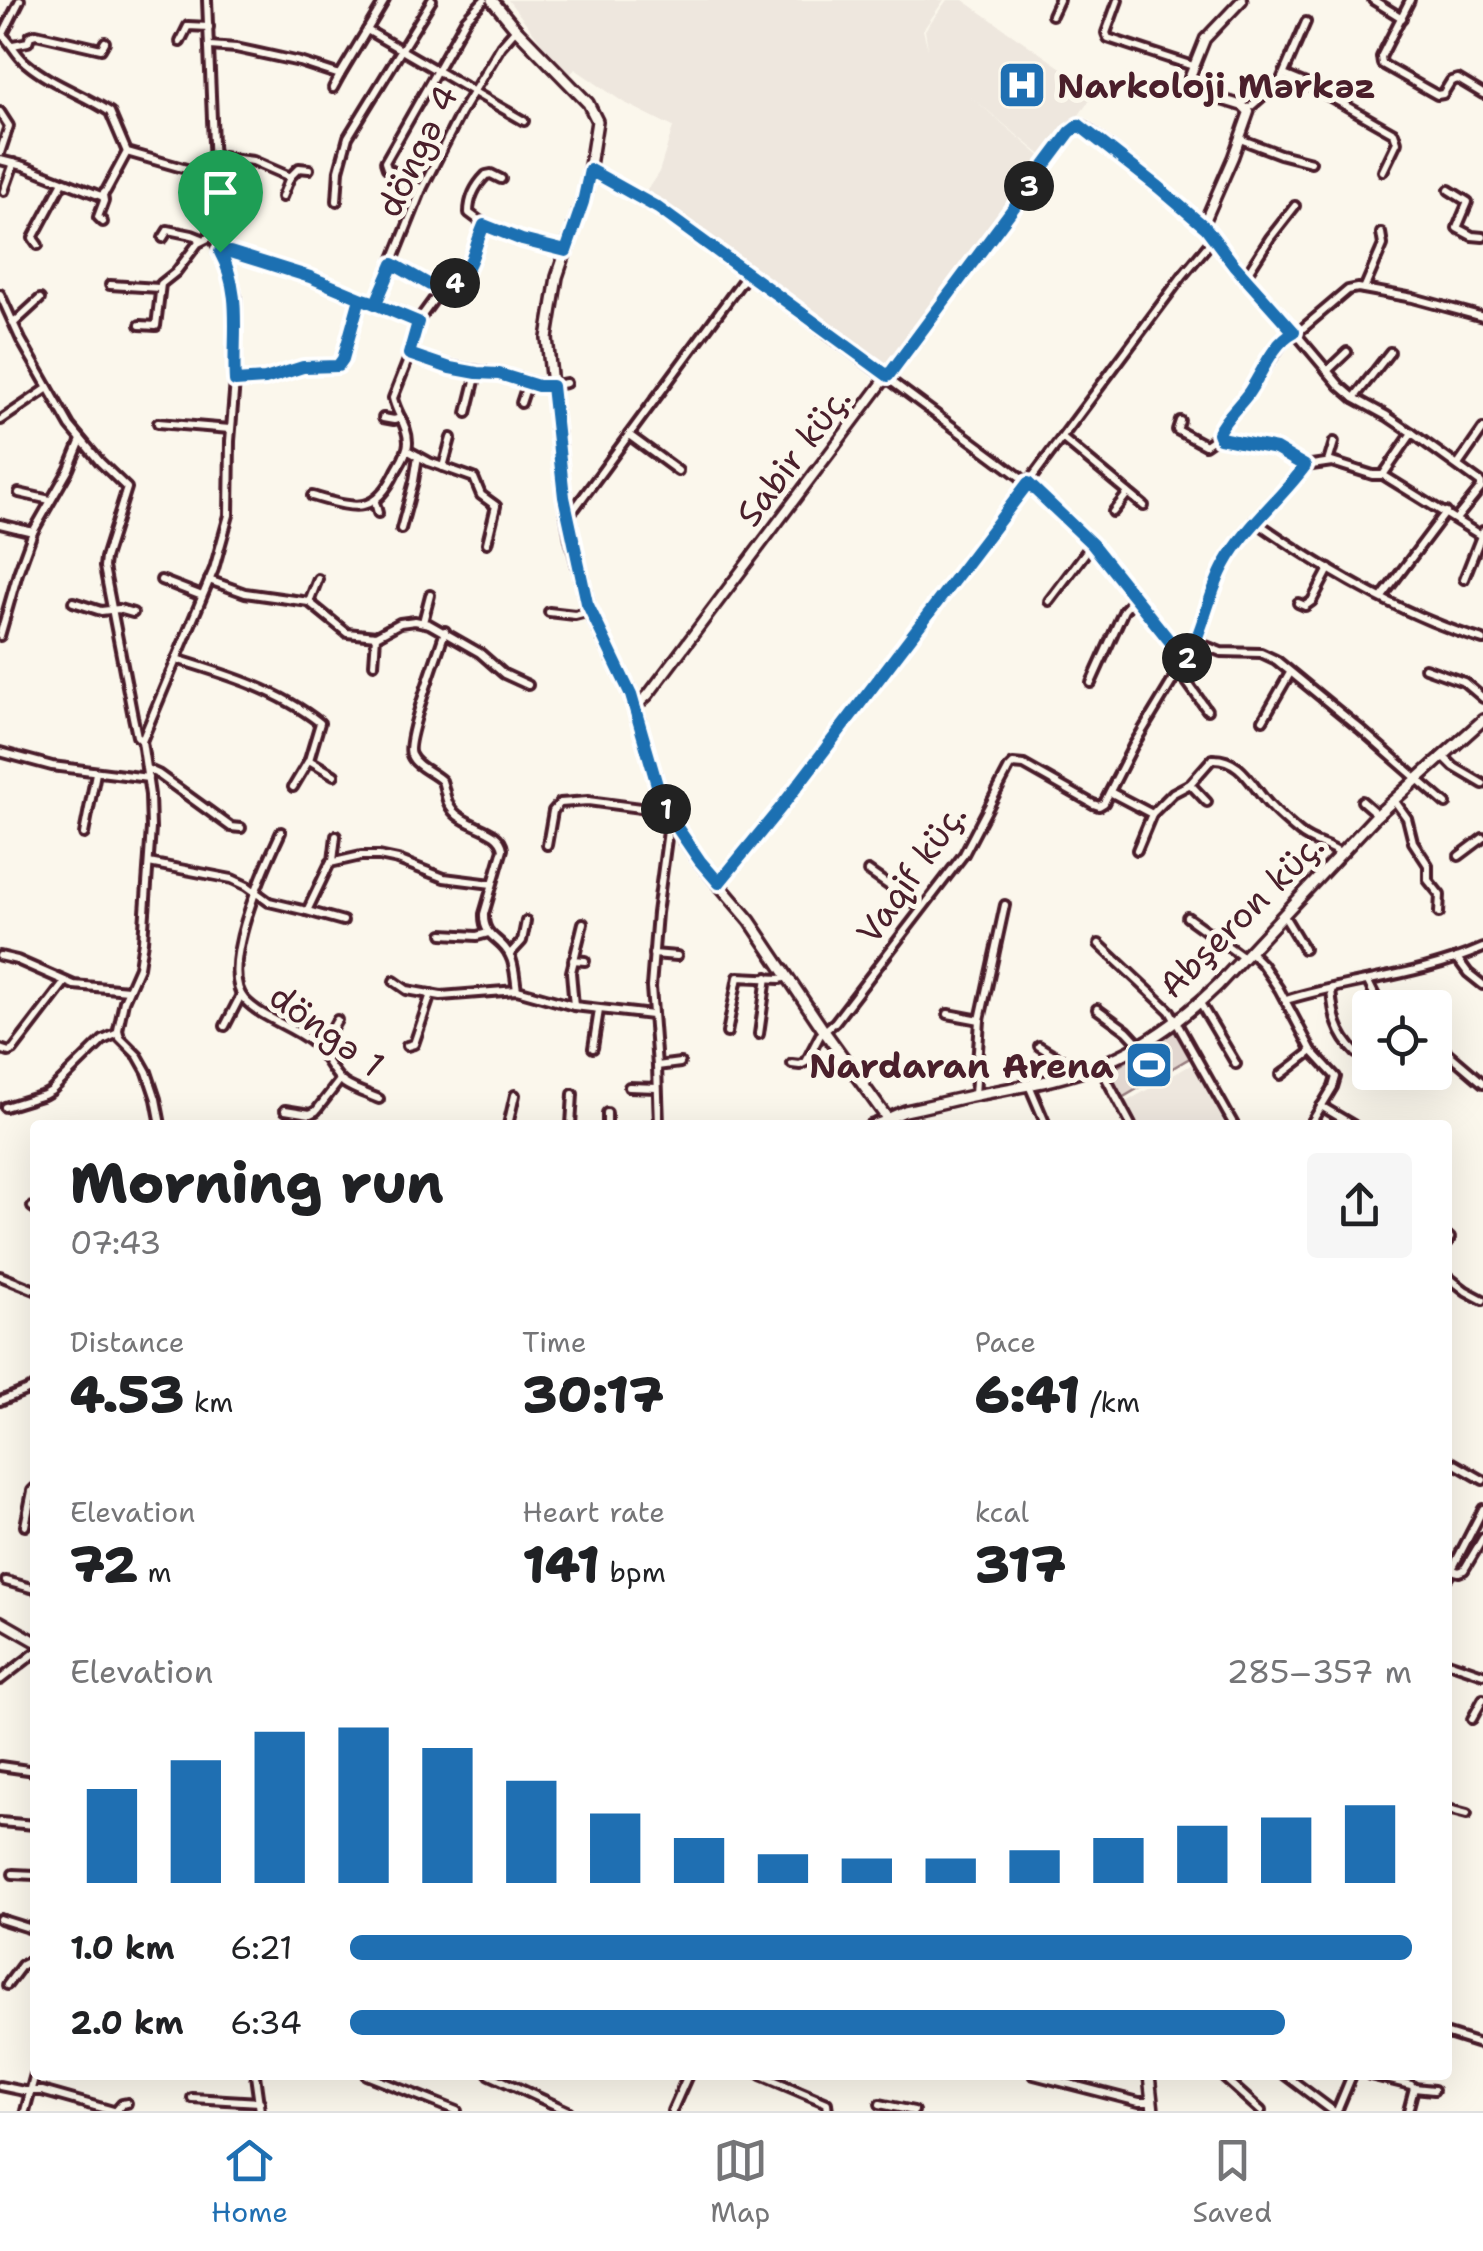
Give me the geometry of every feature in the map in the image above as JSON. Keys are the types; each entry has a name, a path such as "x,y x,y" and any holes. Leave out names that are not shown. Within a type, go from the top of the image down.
{"main road":[{"path":"492,0 593,110 598,126 583,202 554,290 547,338 567,515 590,611 635,707 672,822 750,921 888,1120"},
{"name":"Abşeron küç.","path":"892,1120 905,1111 1076,1073 1140,1045 1178,1021 1247,955 1378,815 1483,720"},
{"path":"1149,2080 1152,2106"}],"street":[{"path":"20,0 2,34 21,59 51,81 110,112 127,152"},
{"path":"140,325 156,326 160,284 206,238 209,226 214,156 207,0"},
{"path":"333,88 385,0"},
{"path":"336,201 348,140 432,0"},
{"path":"422,189 387,168 385,162 466,20 484,0"},
{"path":"1052,15 1060,0"},
{"path":"1118,0 1106,33 1108,38 1193,66"},
{"path":"1242,0 1208,34 1189,82 1194,91 1248,109"},
{"path":"1373,0 1402,18"},
{"path":"1410,0 1381,57 1382,64 1437,95 1458,79 1483,94"},
{"path":"1248,109 1284,75 1306,22"},
{"path":"180,42 188,26 209,27"},
{"name":"döngə 4","path":"376,303 422,189 473,91 516,28"},
{"path":"366,30 524,120"},
{"path":"12,45 28,42 33,34 101,49 106,42"},
{"path":"210,46 300,62 340,75"},
{"path":"1284,75 1394,132 1398,142 1383,170"},
{"path":"1248,109 1240,138 1202,224 1354,398 1412,432 1482,485 1456,519"},
{"path":"0,112 9,126 0,156 103,195"},
{"name":"Sabir küç.","path":"635,707 648,695 1075,126 1083,126 1202,224"},
{"path":"1240,138 1311,162"},
{"path":"127,152 214,177"},
{"path":"103,222 98,218 103,195 127,152"},
{"path":"214,156 253,161 290,177"},
{"path":"4,192 14,163"},
{"path":"282,197 290,177 299,168 309,169"},
{"path":"590,170 658,208 1028,483 1092,544 1187,659"},
{"path":"500,178 486,174 475,188 469,214 484,225 522,240 566,251"},
{"path":"38,245 33,238 63,182"},
{"path":"1448,190 1468,202 1458,228 1483,237"},
{"path":"1245,277 1295,206"},
{"path":"312,496 358,507 375,502 391,483 407,450 406,430 394,398 418,322 430,304 465,274 484,225"},
{"path":"118,1033 128,990 139,968 149,863 151,828 142,741 209,580 229,515 236,297 220,252 206,238 168,230 163,238"},
{"path":"1364,289 1382,246 1381,233"},
{"path":"719,883 792,793 1214,238"},
{"path":"220,252 310,277 418,322"},
{"path":"393,264 444,290"},
{"path":"567,515 576,508 748,273"},
{"path":"110,286 159,288"},
{"path":"1180,421 1177,430 1202,445 1208,444 1218,436 1223,423 1289,334 1302,329 1353,288 1424,300 1483,317"},
{"path":"0,294 3,308 55,403 81,440 127,488 104,562 132,717 142,741"},
{"path":"14,323 40,298"},
{"path":"235,381 265,379 303,367 338,366 360,298"},
{"path":"1327,371 1347,352"},
{"path":"1354,398 1390,352"},
{"path":"409,354 450,368 499,374 538,386 566,383"},
{"path":"467,414 477,373"},
{"path":"522,403 528,382"},
{"path":"1,420 48,388"},
{"path":"383,418 401,418"},
{"path":"158,423 230,429"},
{"path":"1458,465 1483,428"},
{"path":"1383,474 1412,432"},
{"path":"628,435 678,472"},
{"path":"1218,436 1276,449 1305,466"},
{"path":"443,466 452,438"},
{"path":"1062,438 1144,506"},
{"path":"0,636 33,532 81,440"},
{"path":"1328,462 1334,442"},
{"path":"407,450 474,478 481,496 496,509 487,543"},
{"path":"400,529 418,456"},
{"path":"1152,814 1110,792 1196,642 1216,580 1235,546 1305,466 1328,462 1373,475 1383,474 1482,535 1464,579"},
{"path":"19,493 50,500"},
{"path":"1113,512 1128,493"},
{"path":"375,502 378,513"},
{"path":"1382,597 1446,512"},
{"path":"1255,521 1329,569 1382,597 1444,627 1483,640"},
{"path":"0,524 33,532"},
{"path":"1049,601 1092,544"},
{"path":"1298,604 1306,606 1312,602 1329,569"},
{"path":"309,602 318,579"},
{"path":"161,580 202,596"},
{"path":"209,580 246,594 309,602 347,632 376,636 400,624 423,622 445,631 498,670 528,685"},
{"path":"423,622 430,595"},
{"path":"1091,684 1124,610 1136,598"},
{"path":"73,602 92,609 133,613"},
{"path":"549,612 575,615 590,611"},
{"path":"445,631 409,751 413,760 439,777 447,802 457,815 501,839 503,849 483,920 488,933 510,955 517,990"},
{"path":"374,664 376,636"},
{"path":"1196,642 1226,653 1261,652 1276,660 1446,804"},
{"path":"176,659 274,694 317,720 320,726 309,760 293,786"},
{"path":"1425,668 1464,682 1483,698"},
{"path":"1180,670 1207,710"},
{"path":"1263,720 1290,673"},
{"path":"0,752 96,773 158,774 231,827 240,828"},
{"path":"1443,756 1483,784"},
{"path":"309,760 334,775"},
{"path":"1137,850 1152,814 1173,793 1190,784 1212,760 1228,762 1244,773 1267,803 1302,835 1341,854"},
{"name":"Vaqif küç.","path":"792,1064 803,1064 816,1040 964,854 1008,768 1013,764 1024,765 1096,806 1104,803 1110,792"},
{"path":"84,834 96,773"},
{"path":"1190,784 1207,802"},
{"path":"547,845 553,811 560,803 588,800 648,809 664,806"},
{"path":"1394,800 1408,818 1414,842 1428,865 1428,880 1440,895 1440,913"},
{"path":"1362,801 1378,815"},
{"path":"659,1120 650,987 672,822"},
{"name":"döngə 1","path":"280,832 254,892 238,956 236,984 252,1006 308,1038 340,1080 379,1099"},
{"path":"334,861 336,836"},
{"path":"1459,856 1483,838"},
{"path":"307,910 334,861 370,856 390,858 444,878 492,884"},
{"path":"149,863 224,877 277,905 343,922"},
{"path":"868,871 922,908"},
{"path":"975,1096 980,1020 1005,905"},
{"path":"1284,916 1304,949"},
{"path":"1187,918 1262,964 1312,1051 1336,1077 1313,1120"},
{"path":"510,955 522,942 526,921"},
{"path":"574,1006 572,972 583,924"},
{"path":"443,934 488,933"},
{"path":"1099,944 1178,1021 1231,1120"},
{"path":"1286,1000 1368,982 1483,948"},
{"path":"653,954 677,956"},
{"path":"0,956 65,982 128,990"},
{"path":"1457,958 1483,985"},
{"path":"574,960 585,960"},
{"path":"728,1033 736,978 787,977"},
{"path":"759,1034 767,978"},
{"path":"394,981 407,990 430,994 517,990 574,1006 652,1016"},
{"path":"0,1050 12,1050 65,982"},
{"path":"1368,982 1372,990"},
{"path":"1332,989 1334,1020 1352,1048"},
{"path":"406,1046 414,1044 430,994"},
{"path":"225,1026 241,995"},
{"path":"1200,1003 1236,1064"},
{"path":"1097,1009 1140,1045"},
{"path":"592,1048 599,1010"},
{"path":"948,1014 980,1020"},
{"path":"320,1050 337,1020"},
{"path":"4,1106 44,1095 108,1036 118,1033"},
{"path":"118,1033 148,1072 161,1120"},
{"path":"1039,1046 1076,1073"},
{"path":"1281,1075 1312,1051"},
{"path":"1452,1057 1483,1083"},
{"path":"657,1066 680,1063"},
{"path":"1099,1065 1127,1120"},
{"path":"285,1110 316,1112 340,1080"},
{"path":"1029,1085 1044,1120"},
{"path":"629,1087 657,1088"},
{"path":"571,1120 573,1094"},
{"path":"509,1120 516,1096"},
{"path":"1320,1106 1345,1120"},
{"path":"607,1120 608,1113"},
{"path":"0,1276 30,1288"},
{"path":"1452,1280 1483,1300"},
{"path":"0,1401 30,1390"},
{"path":"1452,1462 1483,1480"},
{"path":"24,1526 30,1500"},
{"path":"1452,1569 1483,1509"},
{"path":"1452,1573 1464,1570 1483,1538"},
{"path":"6,1581 30,1588"},
{"path":"0,1621 30,1638"},
{"path":"0,1680 30,1657"},
{"path":"1452,1663 1483,1674"},
{"path":"1472,1719 1483,1699"},
{"path":"0,1766 30,1770"},
{"path":"1452,1809 1467,1814"},
{"path":"0,1822 30,1825"},
{"path":"12,1874 30,1875"},
{"path":"0,1918 30,1928"},
{"path":"6,1984 22,1965 30,1963"},
{"path":"1452,2035 1483,2045"},
{"path":"26,2111 33,2080"},
{"path":"256,2080 260,2111"},
{"path":"391,2080 457,2111"},
{"path":"501,2080 568,2111"},
{"path":"672,2111 686,2080"},
{"path":"773,2080 826,2103 828,2111"},
{"path":"1053,2080 1152,2106"},
{"path":"1227,2080 1261,2111"},
{"path":"1293,2080 1335,2111 1350,2080"},
{"path":"1390,2080 1434,2090"},
{"path":"0,2086 42,2091 114,2111 128,2103"},
{"path":"1408,2111 1414,2088"},
{"path":"192,2098 260,2102"},
{"path":"880,2104 914,2111"}],"shaded area":[{"path":"508,0 944,0 923,30 928,49 925,30 947,0 963,0 1096,92 1046,159 970,96 1045,160 887,369 645,193 659,172 673,127 623,102 575,69 568,77"},
{"name":"Nardaran Arena","path":"1178,1029 1193,1056 1120,1099 1106,1074"},
{"path":"1196,1062 1226,1120 1133,1120 1124,1103"}],"place":[{"name":"Narkoloji Mərkəz","path":"1022,85"},
{"name":"Nardaran Arena","path":"1149,1065"}],"route":[{"path":"220,252 236,297 235,381 265,379 303,367 338,366 360,298 376,303 393,264 444,290 465,274 484,225 566,251 590,170 658,208 888,376 1079,125 1206,228 1294,332 1278,347 1223,423 1218,436 1276,449 1305,466 1235,546 1216,580 1187,659 1092,544 1028,483 719,883 668,814 631,695 587,603 564,497 552,386 450,368 409,354 418,322 376,303 310,277 220,252"}]}
